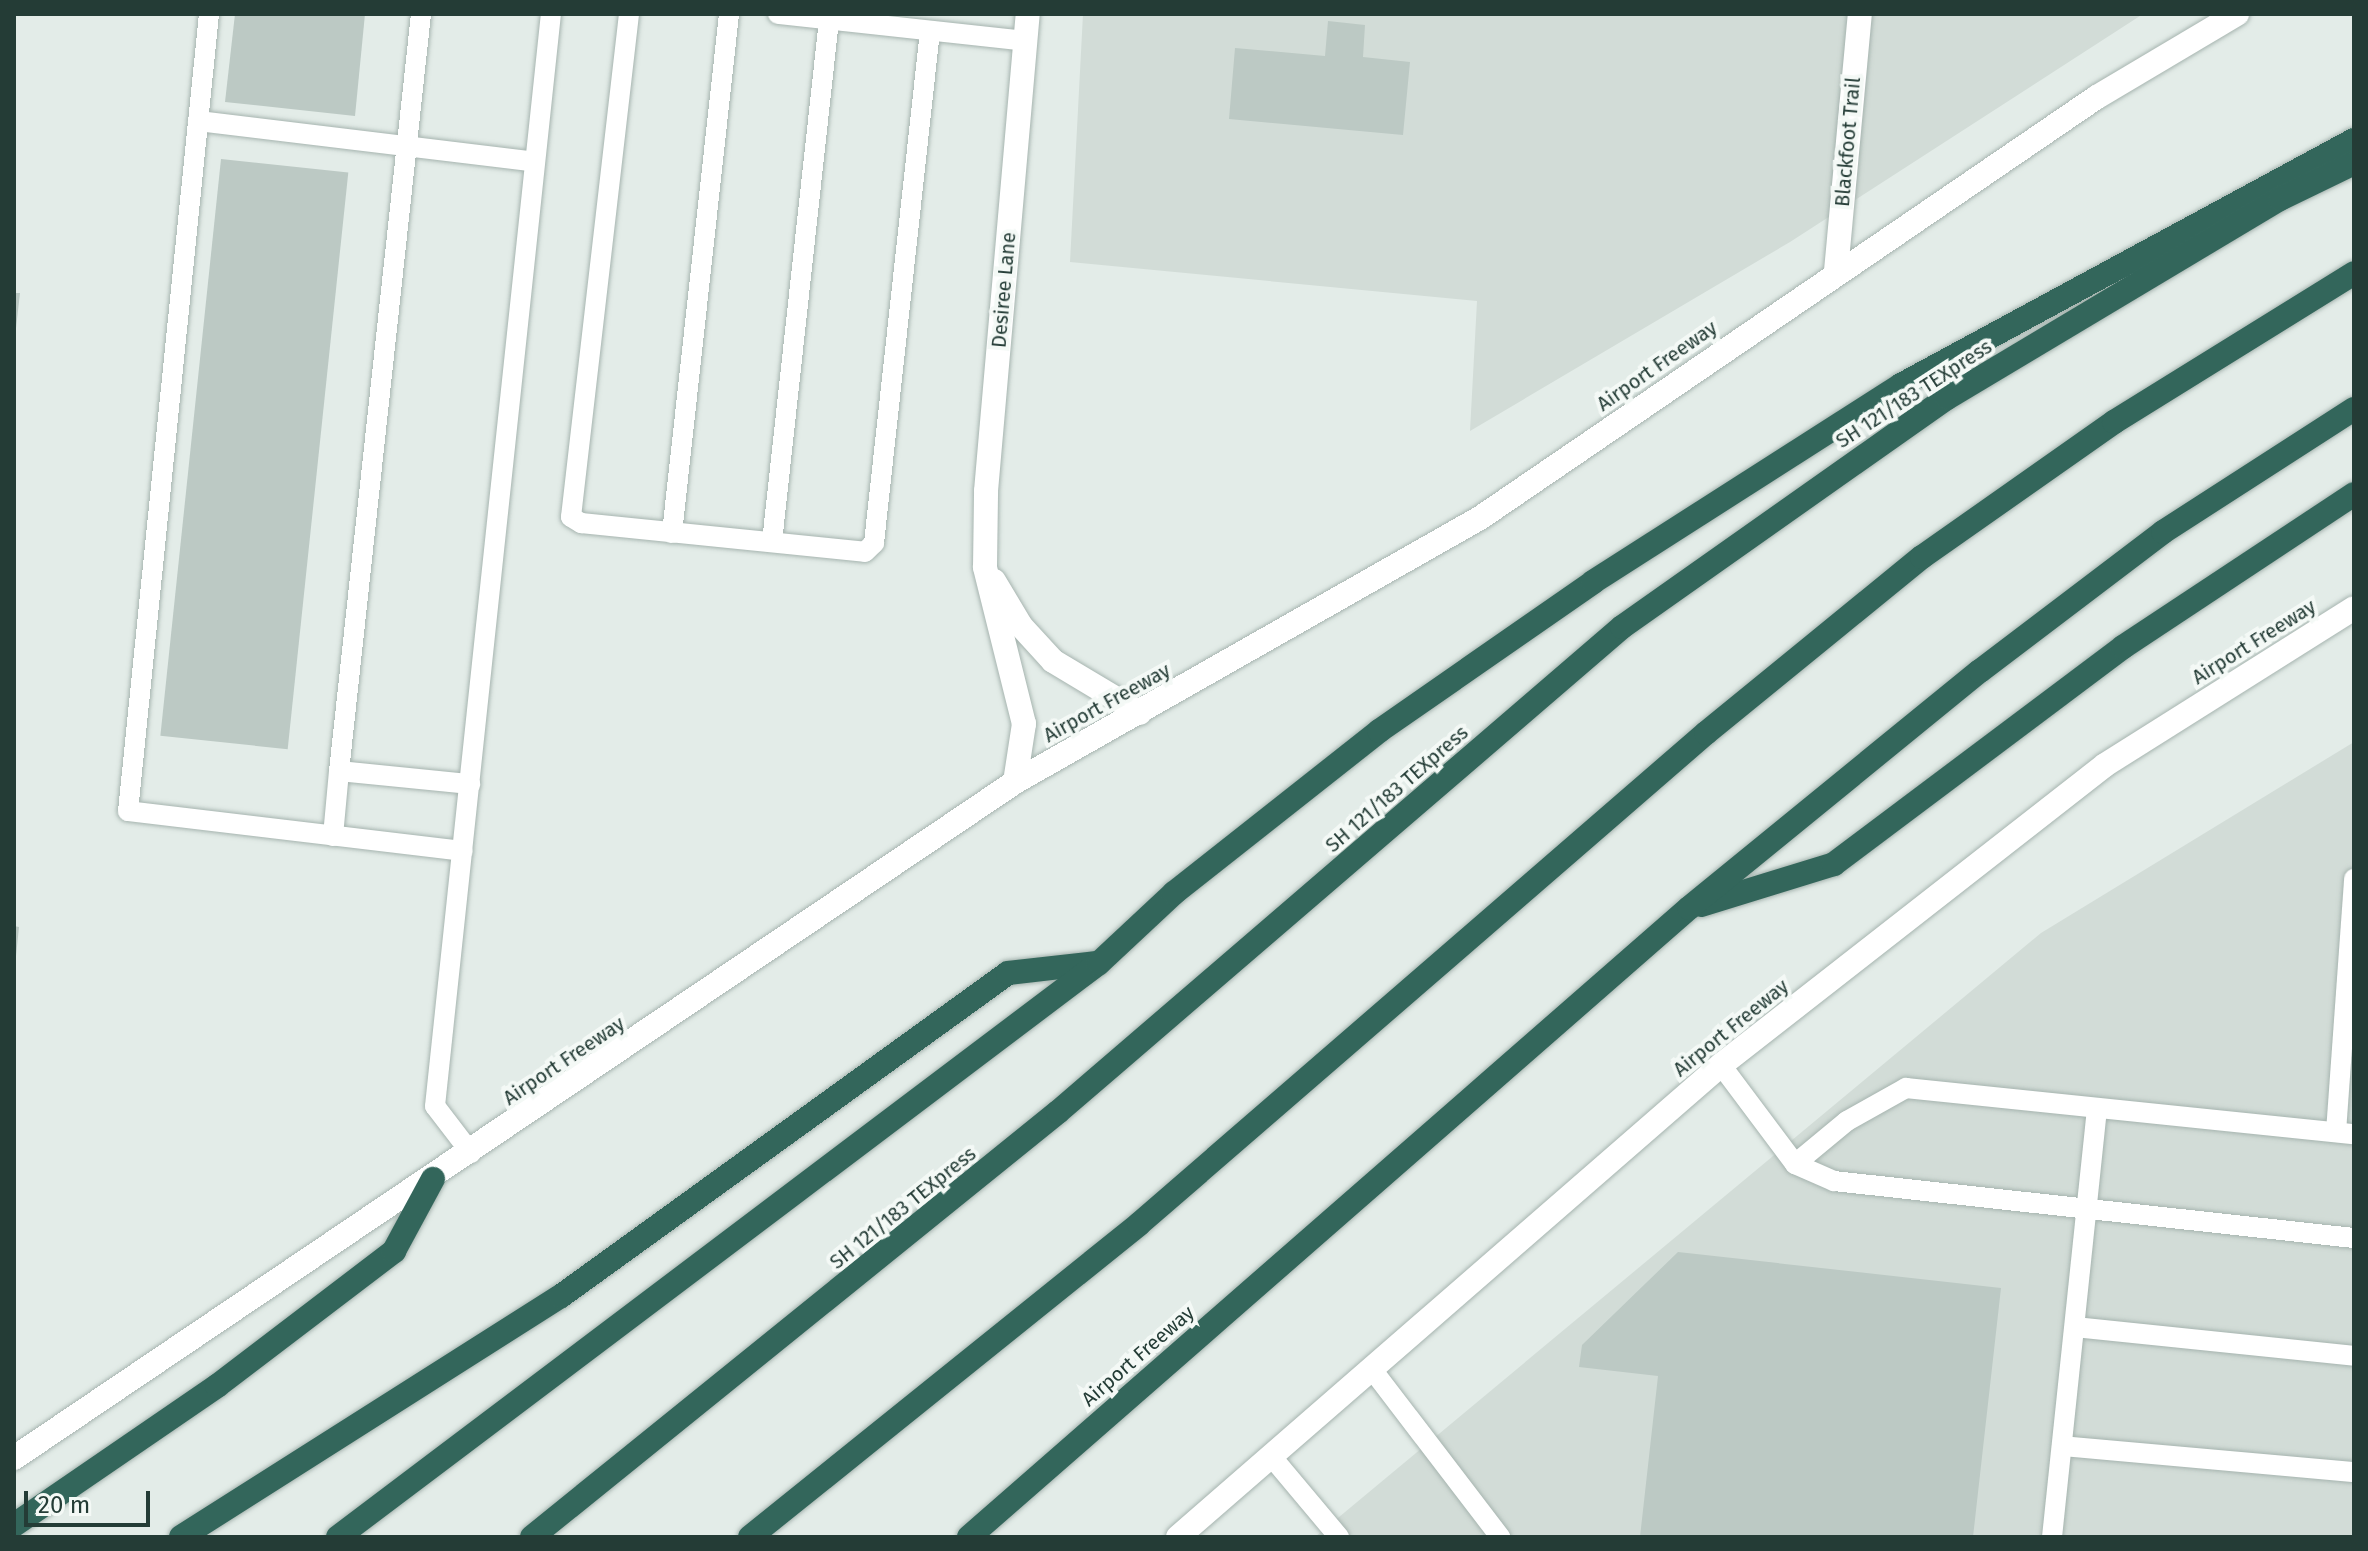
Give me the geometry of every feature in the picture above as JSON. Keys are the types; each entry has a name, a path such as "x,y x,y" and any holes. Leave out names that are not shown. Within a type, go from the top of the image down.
{"highway":[{"path":"338,1537 1099,963 1174,893 1379,731 1593,582 1901,385 2354,140"},
{"name":"SH 121/183 TEXpress","path":"532,1537 890,1251 1622,627 1771,519 1947,398 2280,199 2354,163"},
{"path":"750,1537 1139,1224 1706,733 1922,557 2114,422 2354,273"},
{"name":"Airport Freeway","path":"969,1537 1689,908 1980,671 2163,532 2354,409"},
{"path":"1689,908 1834,864 2123,647 2354,494"},
{"path":"181,1537 561,1296 1008,973 1099,963"},
{"path":"14,1525 217,1386 394,1251 433,1179"}],"main road":[{"name":"Desiree Lane","path":"1015,782 1022,712 985,567 986,491 1028,14"},
{"name":"Blackfoot Trail","path":"1836,271 1860,14"},
{"name":"Airport Freeway","path":"14,1458 433,1179 1015,782 1480,518 1836,271 2097,97 2237,14"},
{"path":"985,567 1021,626 1053,661 1140,713"},
{"name":"Airport Freeway","path":"1178,1537 1721,1065 2105,765 2354,608"}],"lane":[{"path":"209,14 128,811 463,851"},
{"path":"333,836 421,14"},
{"path":"471,1153 435,1106 551,14"},
{"path":"629,14 571,517 581,523 865,552 874,543 930,31"},
{"path":"672,533 729,14"},
{"path":"778,14 1025,41"},
{"path":"772,542 829,20"},
{"path":"198,121 407,144 535,162"},
{"path":"339,771 470,784"},
{"path":"1795,1164 1847,1121 1906,1088 2345,1133 2354,879"},
{"path":"1721,1065 1795,1164 1834,1181 2354,1238"},
{"path":"2052,1537 2097,1108"},
{"path":"2075,1327 2354,1356"},
{"path":"1371,1368 1500,1537"},
{"path":"2062,1446 2354,1472"},
{"path":"1271,1456 1339,1537"}],"shaded area":[{"path":"1083,14 2143,14 1790,242 1470,431 1477,301 1070,262"},
{"path":"2354,742 2354,1537 1315,1537 2041,933"}],"building":[{"path":"235,14 365,14 355,116 225,102"},
{"path":"1328,21 1365,25 1363,57 1410,62 1403,135 1229,119 1235,48 1325,56"},
{"path":"221,159 348,172 288,749 160,736"},
{"path":"14,293 20,293 16,328 14,328"},
{"path":"14,926 19,927 16,956 14,956"},
{"path":"1678,1252 2001,1288 1973,1537 1640,1537 1658,1376 1579,1367 1582,1345"}]}
